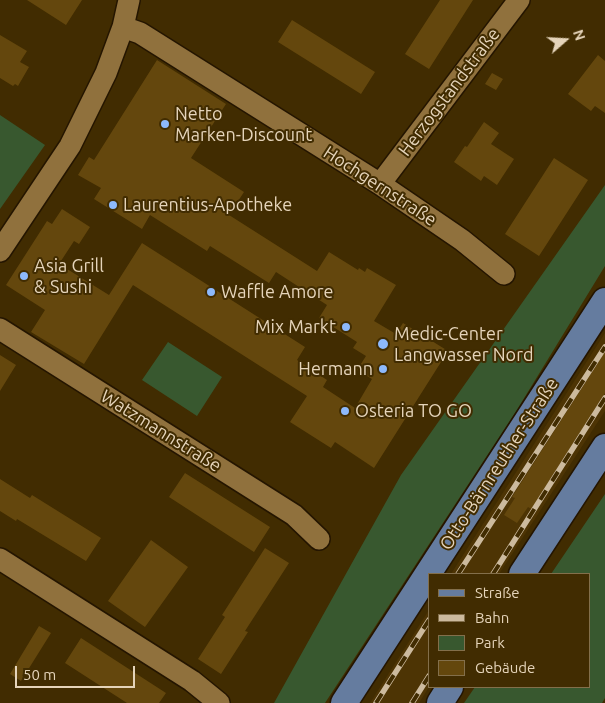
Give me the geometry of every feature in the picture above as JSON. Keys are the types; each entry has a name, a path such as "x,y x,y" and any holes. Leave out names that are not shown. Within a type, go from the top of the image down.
{"main road":[{"name":"Otto-Bärnreuther-Straße","path":"428,573 605,301"},
{"path":"523,573 605,447"},
{"name":"Otto-Bärnreuther-Straße","path":"344,703 428,574"},
{"path":"440,703 449,688"}],"street":[{"path":"0,251 70,146 106,73 123,27 129,0"},
{"name":"Herzogstandstraße","path":"380,184 519,0"},
{"name":"Hochgernstraße","path":"123,27 140,33 380,184 462,240 504,274"},
{"name":"Watzmannstraße","path":"0,329 294,515 319,539"},
{"path":"0,559 192,681 219,703"}],"shaded area":[{"path":"605,333 605,411 500,573 452,573"},
{"path":"428,612 428,688 419,703 370,703"}],"green space":[{"path":"0,115 45,145 0,209"},
{"path":"605,185 605,266 515,413 325,703 274,703 401,475"},
{"path":"168,342 222,377 197,416 142,380"},
{"path":"605,494 605,698 602,703 464,703 474,688 590,688 590,573 552,573"}],"building":[{"path":"27,0 82,0 66,25"},
{"path":"440,0 473,0 429,69 405,54"},
{"path":"292,20 375,72 361,94 278,42"},
{"path":"0,35 27,51 20,62 29,67 18,86 15,84 13,86 0,78"},
{"path":"598,55 605,61 605,113 595,106 591,111 568,94"},
{"path":"157,60 226,104 191,158 244,192 229,215 317,271 329,252 358,270 359,268 365,272 367,268 396,285 374,321 396,334 403,323 448,351 374,468 335,442 331,448 290,422 307,396 133,285 84,364 31,332 45,310 6,285 47,221 52,224 62,209 90,227 79,244 74,241 59,264 109,295 142,243 305,347 297,360 327,380 323,387 355,408 372,379 357,370 366,356 353,348 357,342 319,318 327,305 276,272 269,283 210,246 207,251 150,215 142,229 94,199 101,188 78,175 89,157 94,160"},
{"path":"492,73 503,79 496,90 485,84"},
{"path":"484,122 499,133 491,144 514,159 497,185 484,176 481,181 454,162"},
{"path":"554,158 588,180 539,256 505,234"},
{"path":"605,352 605,393 539,497 541,498 533,510 528,507 517,523 504,515 515,498 512,497"},
{"path":"0,355 16,365 0,391"},
{"path":"185,473 270,527 254,552 169,497"},
{"path":"0,479 30,498 32,495 101,538 86,561 17,519 16,521 0,511"},
{"path":"151,540 188,567 145,627 108,601"},
{"path":"265,548 289,563 245,631 248,632 221,674 198,659 225,617 222,615"},
{"path":"39,626 51,633 21,681 10,674"},
{"path":"81,638 166,693 159,703 127,703 65,663"}],"railway":[{"path":"459,573 605,347"},
{"path":"494,573 605,398"},
{"path":"376,703 428,622"},
{"path":"412,703 428,678"}],"place":[{"name":"Netto Marken-Discount","path":"165,124"},
{"name":"Laurentius-Apotheke","path":"113,205"},
{"name":"Asia Grill & Sushi","path":"24,276"},
{"name":"Waffle Amore","path":"211,292"},
{"name":"Mix Markt","path":"346,327"},
{"name":"Medic-Center Langwasser Nord","path":"383,344"},
{"name":"Hermann","path":"383,369"},
{"name":"Osteria TO GO","path":"345,411"}]}
